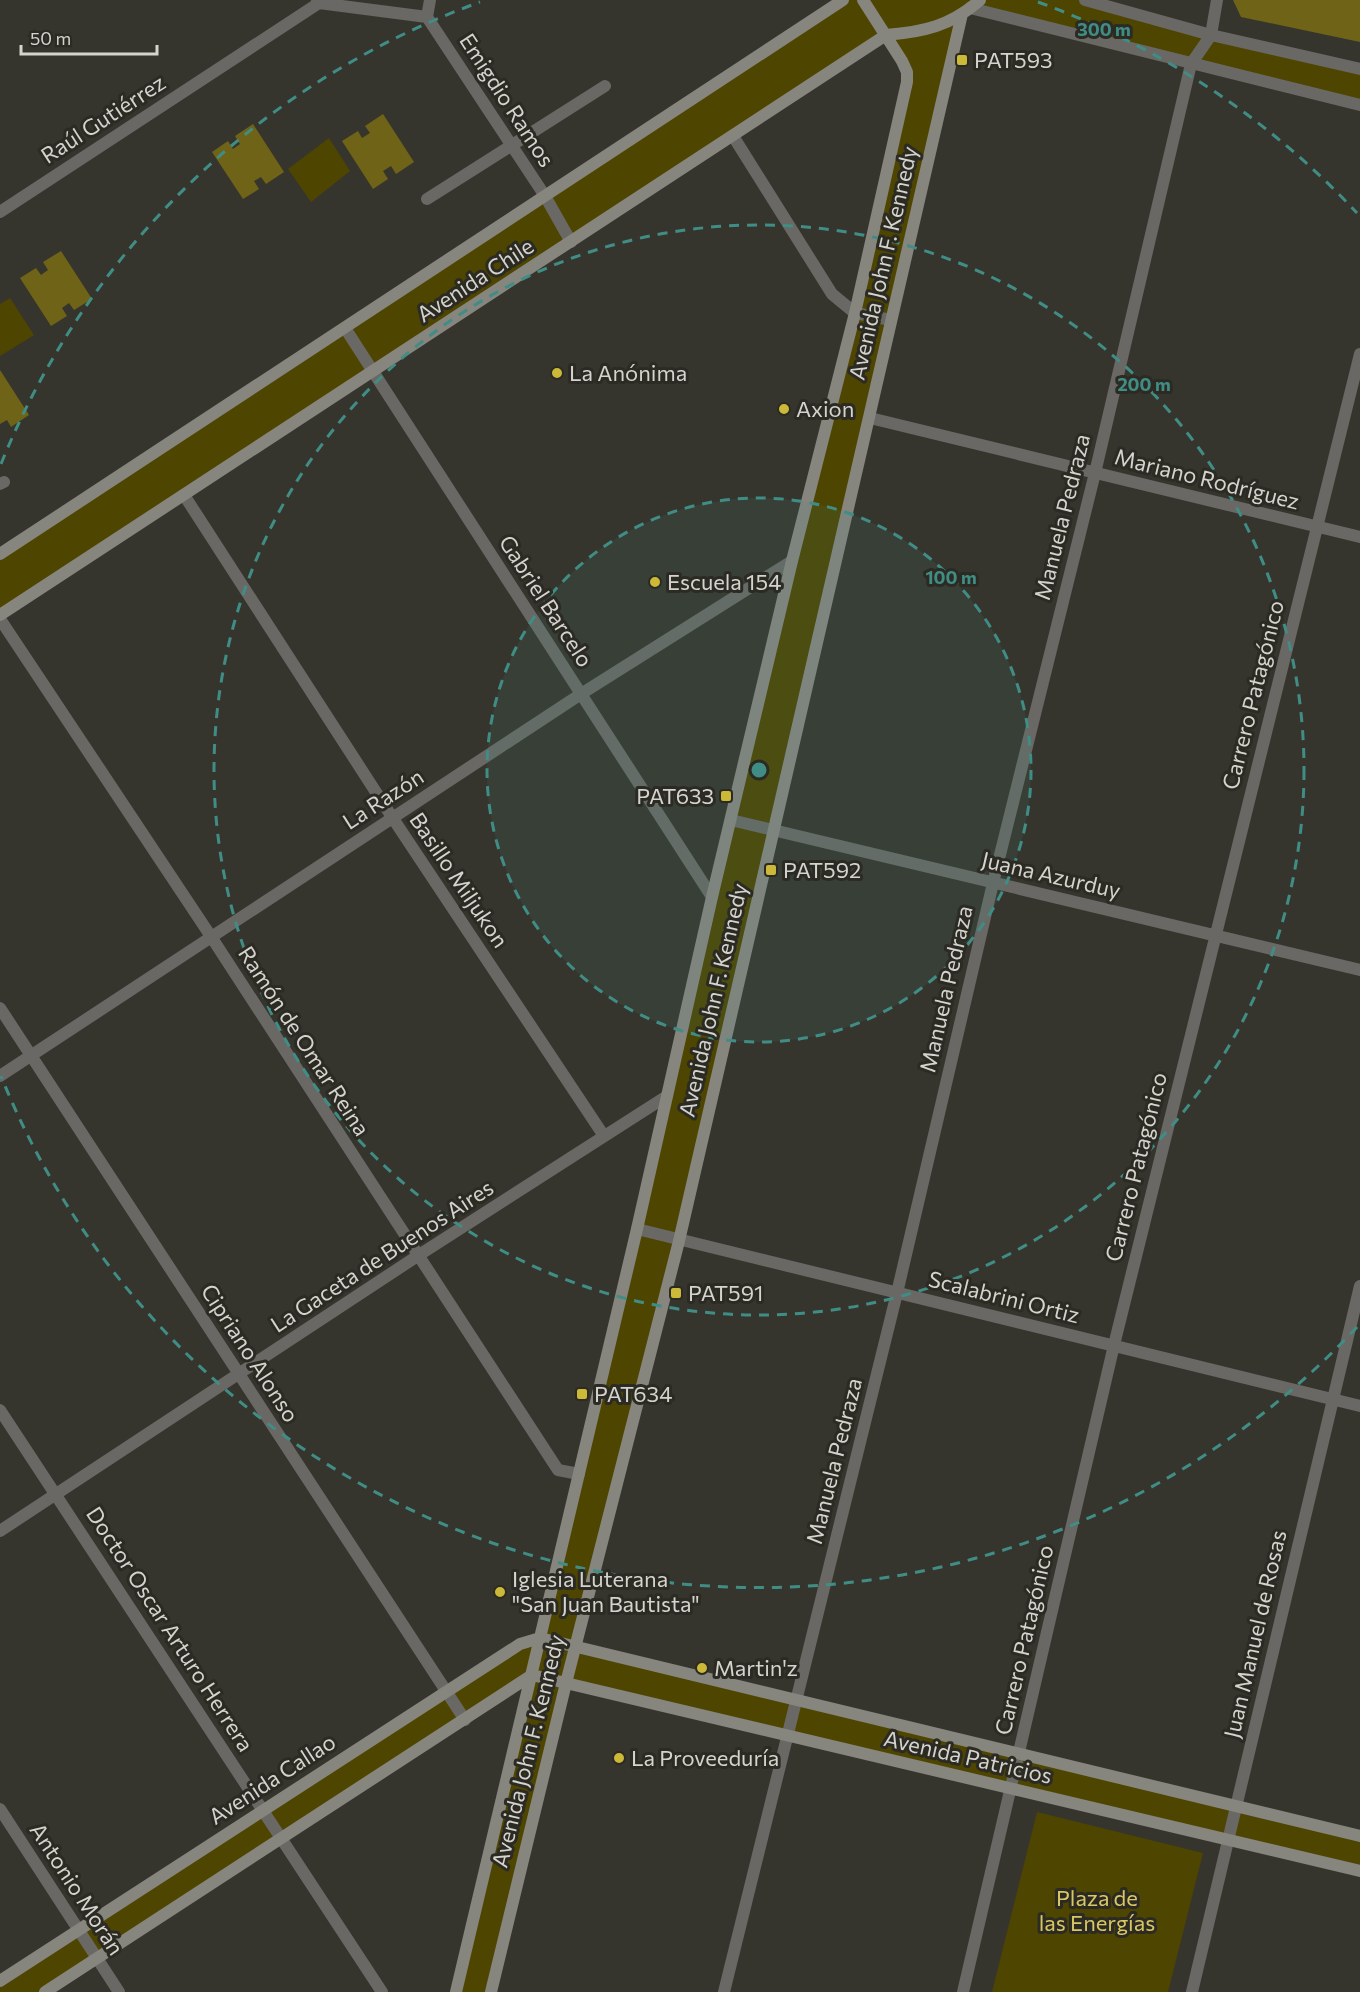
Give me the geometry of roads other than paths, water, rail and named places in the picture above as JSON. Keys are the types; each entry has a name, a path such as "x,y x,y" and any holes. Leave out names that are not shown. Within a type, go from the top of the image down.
{"main road":[{"name":"Avenida Chile","path":"0,554 843,0"},
{"name":"Avenida John F. Kennedy","path":"456,1992 637,1230 712,897 792,561 855,313 907,82 907,72 902,61 867,5"},
{"name":"Avenida Chile","path":"0,617 886,35 915,33 938,26 971,7"},
{"name":"Avenida John F. Kennedy","path":"490,1992 575,1646 679,1241 891,320 971,7"},
{"path":"540,1638 575,1646"},
{"name":"Avenida Callao","path":"0,1981 520,1644 540,1638"},
{"name":"Avenida Patricios","path":"575,1646 1360,1836"},
{"path":"45,1992 532,1675 566,1683"},
{"name":"Avenida Patricios","path":"566,1683 1360,1871"}],"street":[{"path":"318,1 427,17 430,0"},
{"path":"1085,0 1211,35 1360,69"},
{"name":"Manuela Pedraza","path":"724,1992 897,1293 993,882 1095,473 1191,64 1211,35 1217,0"},
{"name":"Raúl Gutiérrez","path":"0,212 318,1"},
{"path":"971,7 1360,105"},
{"name":"Emigdio Ramos","path":"427,17 545,196 571,242"},
{"path":"427,199 605,86"},
{"path":"733,136 832,294 855,313 891,320"},
{"name":"Gabriel Barcelo","path":"345,328 712,897"},
{"name":"Carrero Patagónico","path":"963,1992 1114,1345 1360,354"},
{"name":"Mariano Rodríguez","path":"870,418 1360,537"},
{"name":"Basillo Miljukon","path":"184,495 392,817 604,1136"},
{"name":"La Razón","path":"0,1076 581,694 792,561"},
{"name":"Ramón de Omar Reina","path":"0,617 558,1470 579,1474"},
{"name":"Juana Azurduy","path":"731,820 1360,970"},
{"name":"Cipriano Alonso","path":"0,1008 465,1720"},
{"name":"La Gaceta de Buenos Aires","path":"0,1532 419,1255 667,1096"},
{"name":"Scalabrini Ortiz","path":"637,1230 1360,1406"},
{"name":"Juan Manuel de Rosas","path":"1192,1992 1360,1286"},
{"name":"Doctor Oscar Arturo Herrera","path":"0,1410 382,1992"},
{"name":"Antonio Morán","path":"0,1809 119,1992"}],"place":[{"name":"PAT593","path":"962,60"},
{"name":"La Anónima","path":"557,373"},
{"name":"Axion","path":"784,409"},
{"name":"Escuela 154","path":"655,582"},
{"name":"PAT633","path":"726,796"},
{"name":"PAT592","path":"771,870"},
{"name":"PAT591","path":"676,1293"},
{"name":"PAT634","path":"582,1394"},
{"name":"Iglesia Luterana \"San Juan Bautista\"","path":"500,1592"},
{"name":"Martin'z","path":"702,1668"},
{"name":"La Proveeduría","path":"619,1758"}],"park label":[{"name":"Plaza de las Energías","path":"1097,1910"}]}
